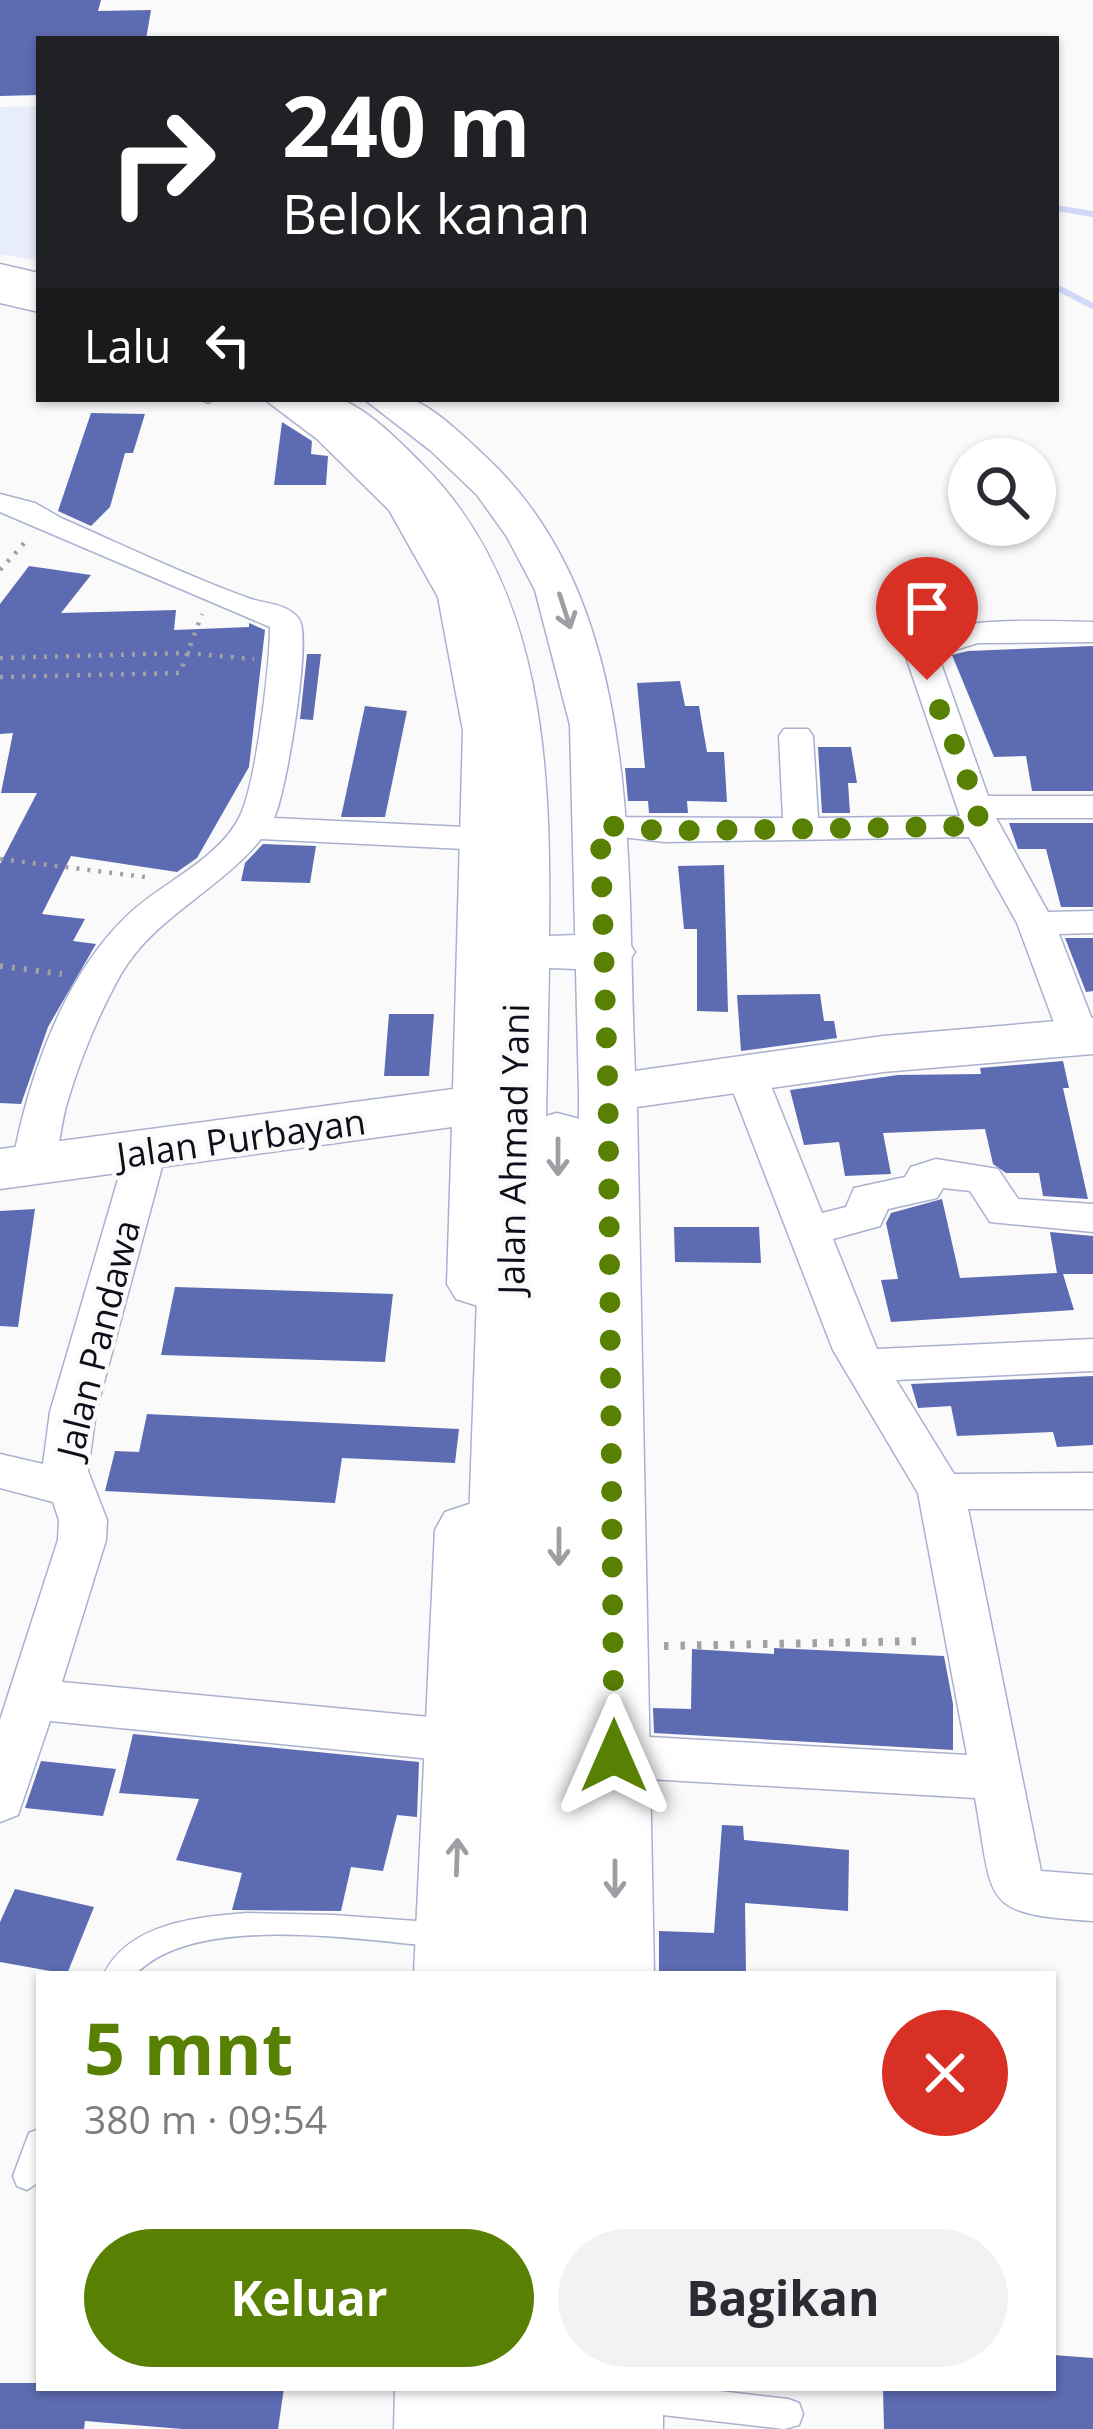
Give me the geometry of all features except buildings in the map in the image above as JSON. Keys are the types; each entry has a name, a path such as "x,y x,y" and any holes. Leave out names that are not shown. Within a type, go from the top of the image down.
{"highway":[{"path":"0,268 36,275"},
{"path":"0,277 36,285"},
{"name":"Jalan Ahmad Yani","path":"315,402 352,426 438,506 474,570 493,622 514,730 540,936 585,1430 561,1971"},
{"name":"Jalan Ahmad Yani","path":"352,402 421,450 460,493 492,541 534,646 553,725 540,936 495,1250 468,1961"},
{"path":"492,2391 492,2429"}],"street":[{"path":"0,257 36,264"},
{"path":"0,292 36,299"},
{"path":"289,402 332,430 407,503 460,597 488,731 485,838 540,936 608,1093 585,1430 613,1647 615,1971"},
{"path":"388,402 446,442 492,486 528,535 558,590 594,725 600,825 540,936 482,1104 495,1250 461,1742 468,1961"},
{"path":"0,503 240,606 282,618 286,624 286,662 267,780 253,828 212,871 146,920 118,951 50,1086 16,1167"},
{"path":"608,1093 883,1054 1086,1036 1036,923 979,816 920,651 932,642 950,639 1035,631 1093,632"},
{"path":"796,736 801,828"},
{"path":"600,825 665,831 801,828 1093,807"},
{"path":"253,828 485,838"},
{"path":"1036,923 1093,922"},
{"path":"747,1076 863,1366 941,1492 1010,1866 1021,1888 1037,1896 1093,1898"},
{"name":"Jalan Purbayan","path":"16,1167 482,1104"},
{"name":"Jalan Pandawa","path":"0,1800 82,1540 83,1520 64,1471 73,1412 146,1152"},
{"path":"807,1232 865,1216 869,1198 922,1188 926,1177 936,1173 983,1179 1005,1212 1093,1217"},
{"path":"863,1366 1093,1355"},
{"path":"0,1471 68,1488"},
{"path":"941,1492 1093,1490"},
{"path":"34,1699 461,1742"},
{"path":"614,1756 994,1778"},
{"path":"438,2429 439,2391"}],"lane":[{"path":"121,1971 146,1947 181,1932 221,1923 468,1961"},
{"path":"27,2176 36,2150"},
{"path":"597,2406 788,2414"}],"path":[{"path":"0,677 180,673 211,591"},
{"path":"0,658 187,653 286,662"},
{"path":"0,859 153,878 146,920"},
{"path":"0,966 102,979"},
{"path":"613,1647 968,1641"}],"shaded area":[{"path":"36,106 36,260 0,254 0,107"}],"waterway":[{"path":"1059,208 1093,214"},
{"path":"1059,289 1093,306"}],"route":[{"path":"614,1756 608,1093 600,825 665,831 981,826 962,762 927,680"}]}
